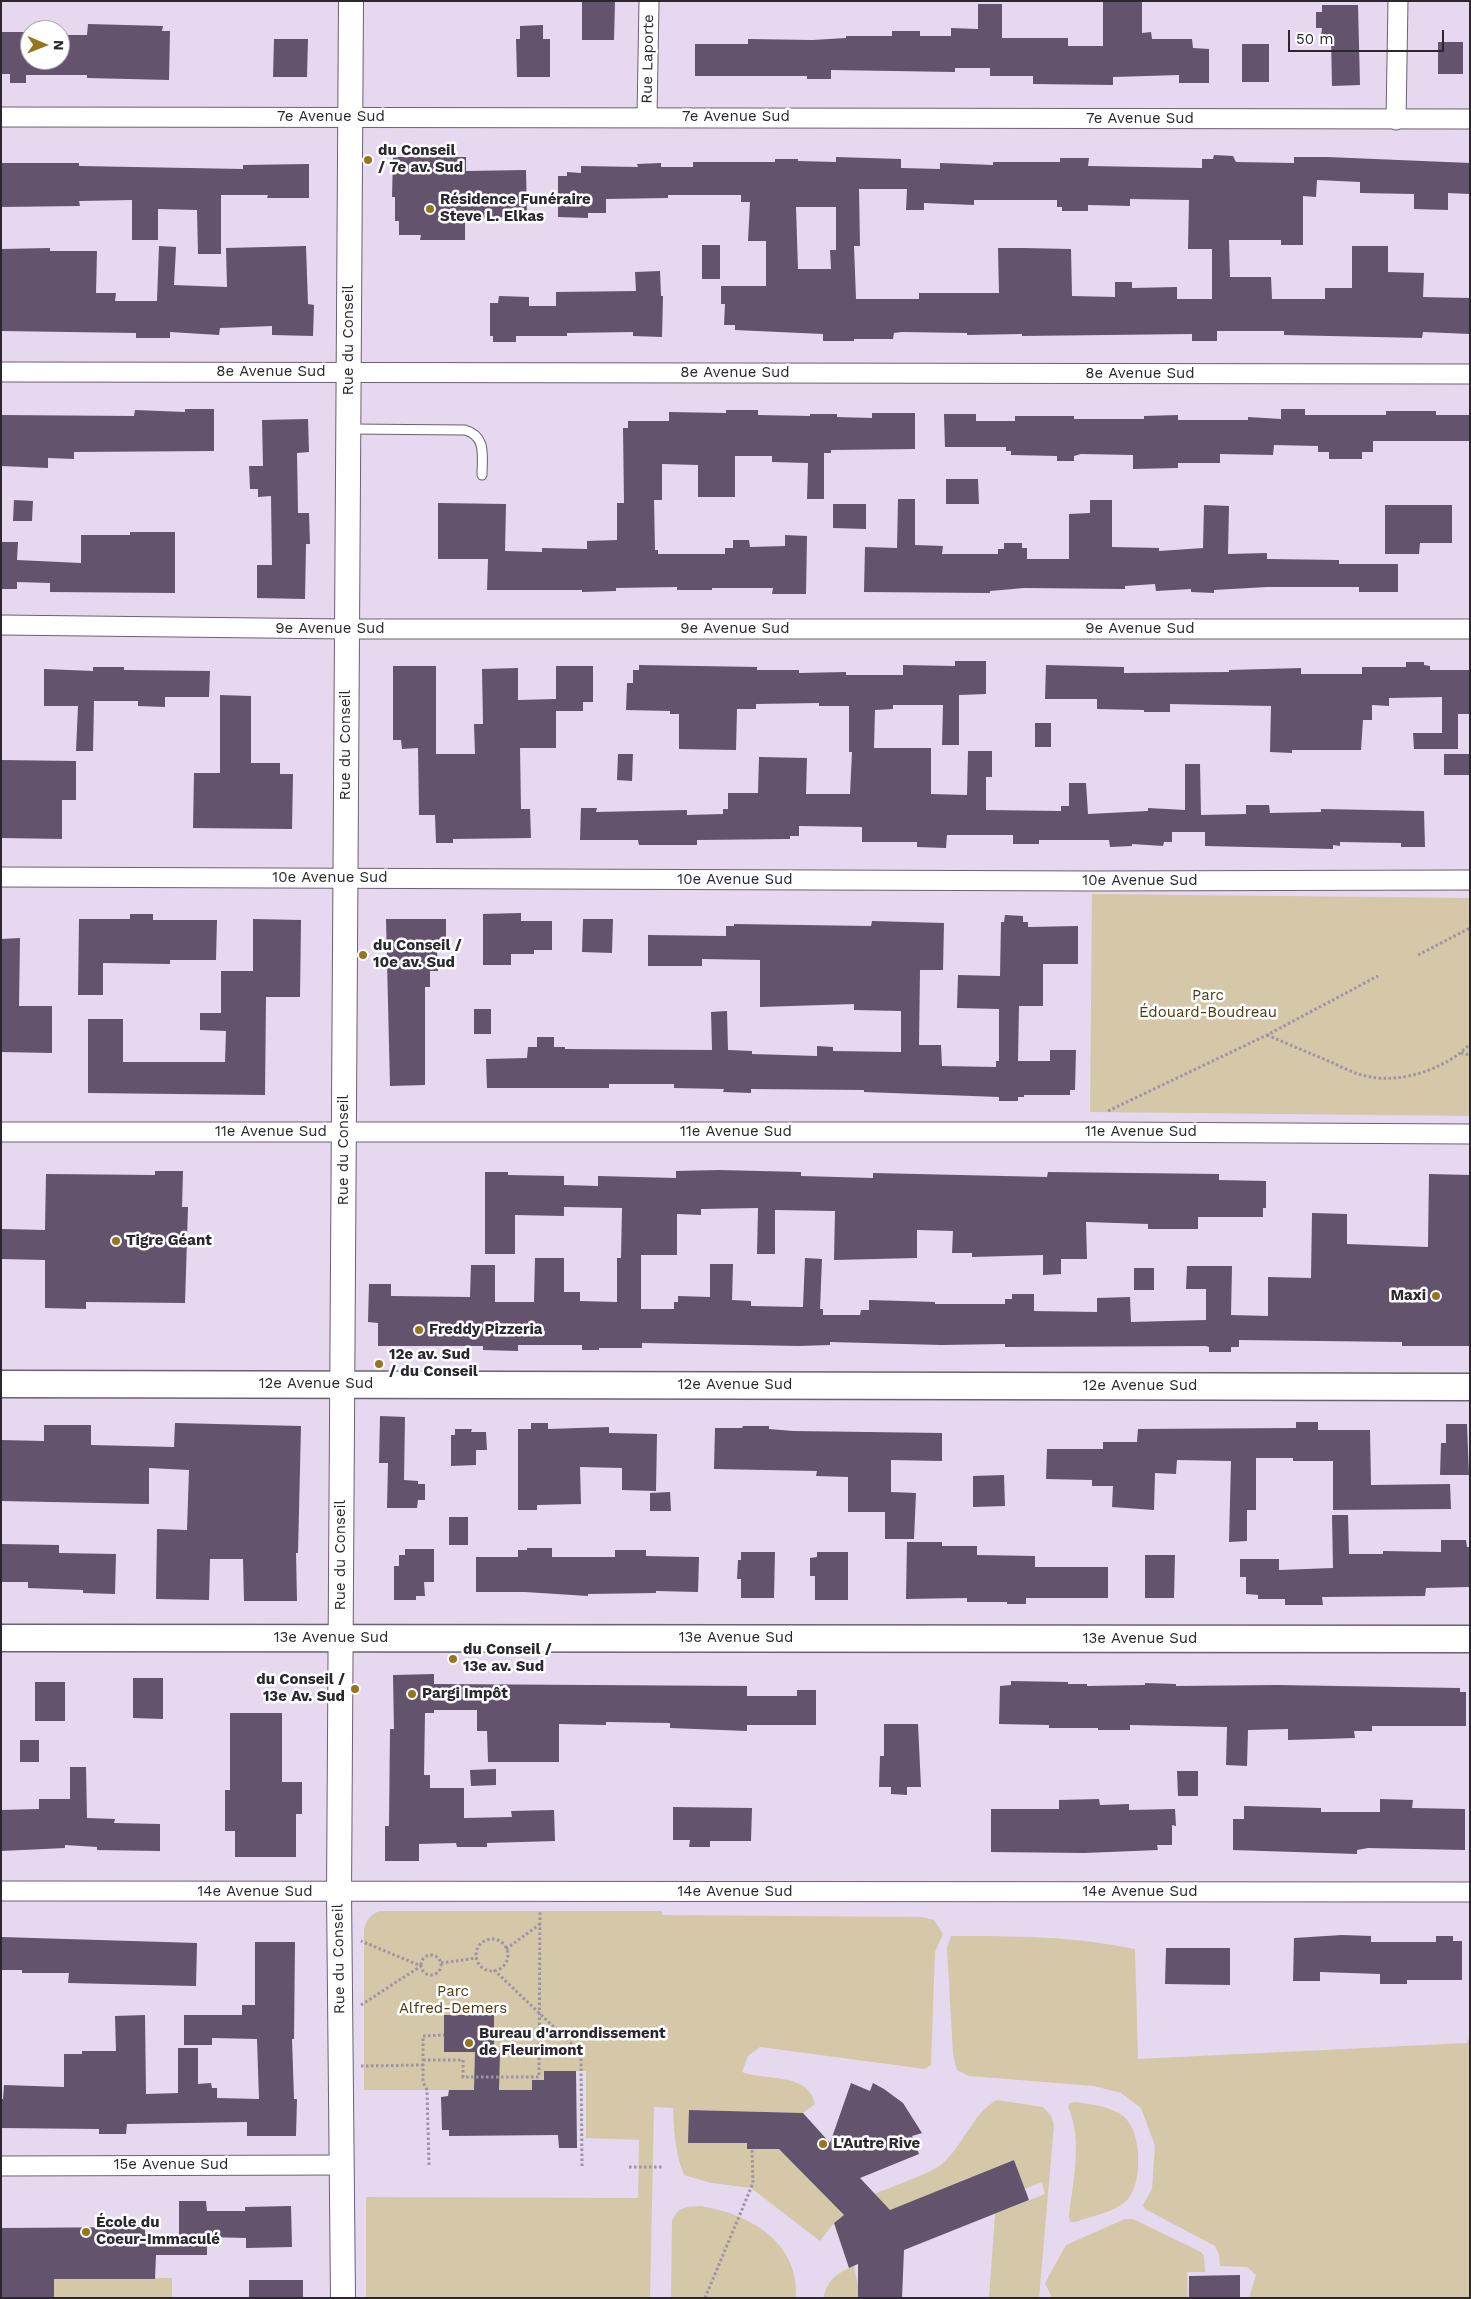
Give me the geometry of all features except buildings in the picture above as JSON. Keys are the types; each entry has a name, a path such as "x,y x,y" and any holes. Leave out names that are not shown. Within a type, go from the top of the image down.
{"main road":[{"name":"12e Avenue Sud","path":"1,1384 1470,1387"},
{"name":"13e Avenue Sud","path":"1,1638 1470,1639"}],"street":[{"name":"Rue du Conseil","path":"343,2298 338,1892 351,1"},
{"name":"Rue Laporte","path":"647,117 649,1"},
{"path":"1396,120 1398,1"},
{"name":"7e Avenue Sud","path":"1,118 1470,119"},
{"name":"8e Avenue Sud","path":"1,372 1470,374"},
{"name":"9e Avenue Sud","path":"1,625 347,629 1470,629"},
{"name":"10e Avenue Sud","path":"1,876 1470,880"},
{"name":"11e Avenue Sud","path":"1,1132 1107,1132 1470,1134"},
{"name":"14e Avenue Sud","path":"1,1890 338,1892 1470,1892"},
{"name":"15e Avenue Sud","path":"1,2166 341,2165"}],"lane":[{"path":"349,429 465,430 473,432 482,443 482,475"}],"path":[{"path":"1418,956 1470,928"},
{"path":"1107,1132 1107,1112 1267,1035 1378,976"},
{"path":"1267,1035 1370,1077 1384,1078 1414,1074 1436,1067 1461,1053 1470,1044"},
{"path":"1461,1053 1470,1055"},
{"path":"423,2060 463,2060 463,2077 539,2077 540,1892"},
{"path":"506,1949 540,1924"},
{"path":"339,1932 421,1966 426,1974 435,1975 441,1968 441,1963 435,1956 430,1955 422,1961 421,1966 340,2020"},
{"path":"485,1940 499,1940 506,1949 507,1961 502,1967 494,1970 483,1968 476,1958 480,1945 485,1940"},
{"path":"441,1963 476,1958"},
{"path":"494,1970 578,2050 581,2060 582,2166"},
{"path":"429,2166 427,2090 423,2082 423,2036 444,2035"},
{"path":"340,2067 423,2065"},
{"path":"705,2298 753,2183 752,2149"},
{"path":"629,2166 662,2167"}],"green space":[{"name":"Parc Édouard-Boudreau","path":"1092,894 1470,898 1470,1116 1090,1112"},
{"name":"Parc Alfred-Demers","path":"380,1911 662,1911 662,1915 922,1917 934,1920 943,1934 935,1952 931,2065 925,2069 760,2047 748,2056 742,2072 795,2082 811,2094 815,2104 803,2113 689,2110 747,2143 748,2149 769,2149 773,2142 844,2215 834,2223 820,2241 751,2188 711,2183 684,2175 677,2150 673,2108 654,2107 650,2298 366,2298 366,2197 638,2198 639,2140 586,2138 586,2071 544,2071 544,2080 532,2090 364,2090 364,1930 369,1918"},
{"path":"951,1936 1066,1939 1135,1949 1138,2059 1467,2043 1470,2035 1470,2298 1249,2298 1256,2275 1247,2267 1220,2266 1219,2254 1215,2246 1145,2209 1143,2205 1152,2189 1155,2146 1141,2108 1121,2093 1094,2086 969,2076 957,2070 953,2054 947,1948"},
{"path":"997,2100 1043,2107 1051,2116 1054,2125 1039,2298 989,2298 995,2214 1045,2194 1042,2182 1025,2189 1014,2160 890,2210 875,2194 937,2168 949,2157 982,2112"},
{"path":"1075,2102 1106,2108 1123,2116 1134,2132 1137,2144 1138,2169 1133,2191 1123,2203 1103,2213 1070,2222 1076,2146 1073,2120 1068,2107 1070,2103"},
{"path":"700,2206 736,2215 753,2223 768,2234 780,2246 789,2261 795,2278 796,2298 671,2298 672,2221 680,2210"},
{"path":"1125,2219 1133,2219 1201,2252 1204,2256 1205,2272 1187,2272 1188,2298 1052,2298 1045,2283 1066,2245"},
{"path":"854,2266 858,2298 823,2298 831,2281 842,2272"},
{"path":"172,2278 172,2298 54,2298 54,2279"}],"place":[{"name":"du Conseil / 7e av. Sud","path":"368,160"},
{"name":"Résidence Funéraire Steve L. Elkas","path":"430,209"},
{"name":"du Conseil / 10e av. Sud","path":"363,955"},
{"name":"Tigre Géant","path":"116,1241"},
{"name":"Maxi","path":"1436,1296"},
{"name":"Freddy Pizzeria","path":"419,1330"},
{"name":"12e av. Sud / du Conseil","path":"379,1364"},
{"name":"du Conseil / 13e av. Sud","path":"453,1659"},
{"name":"du Conseil / 13e Av. Sud","path":"355,1689"},
{"name":"Pargi Impôt","path":"412,1694"},
{"name":"Bureau d'arrondissement de Fleurimont","path":"469,2043"},
{"name":"L'Autre Rive","path":"823,2144"},
{"name":"École du Coeur-Immaculé","path":"86,2232"}]}
